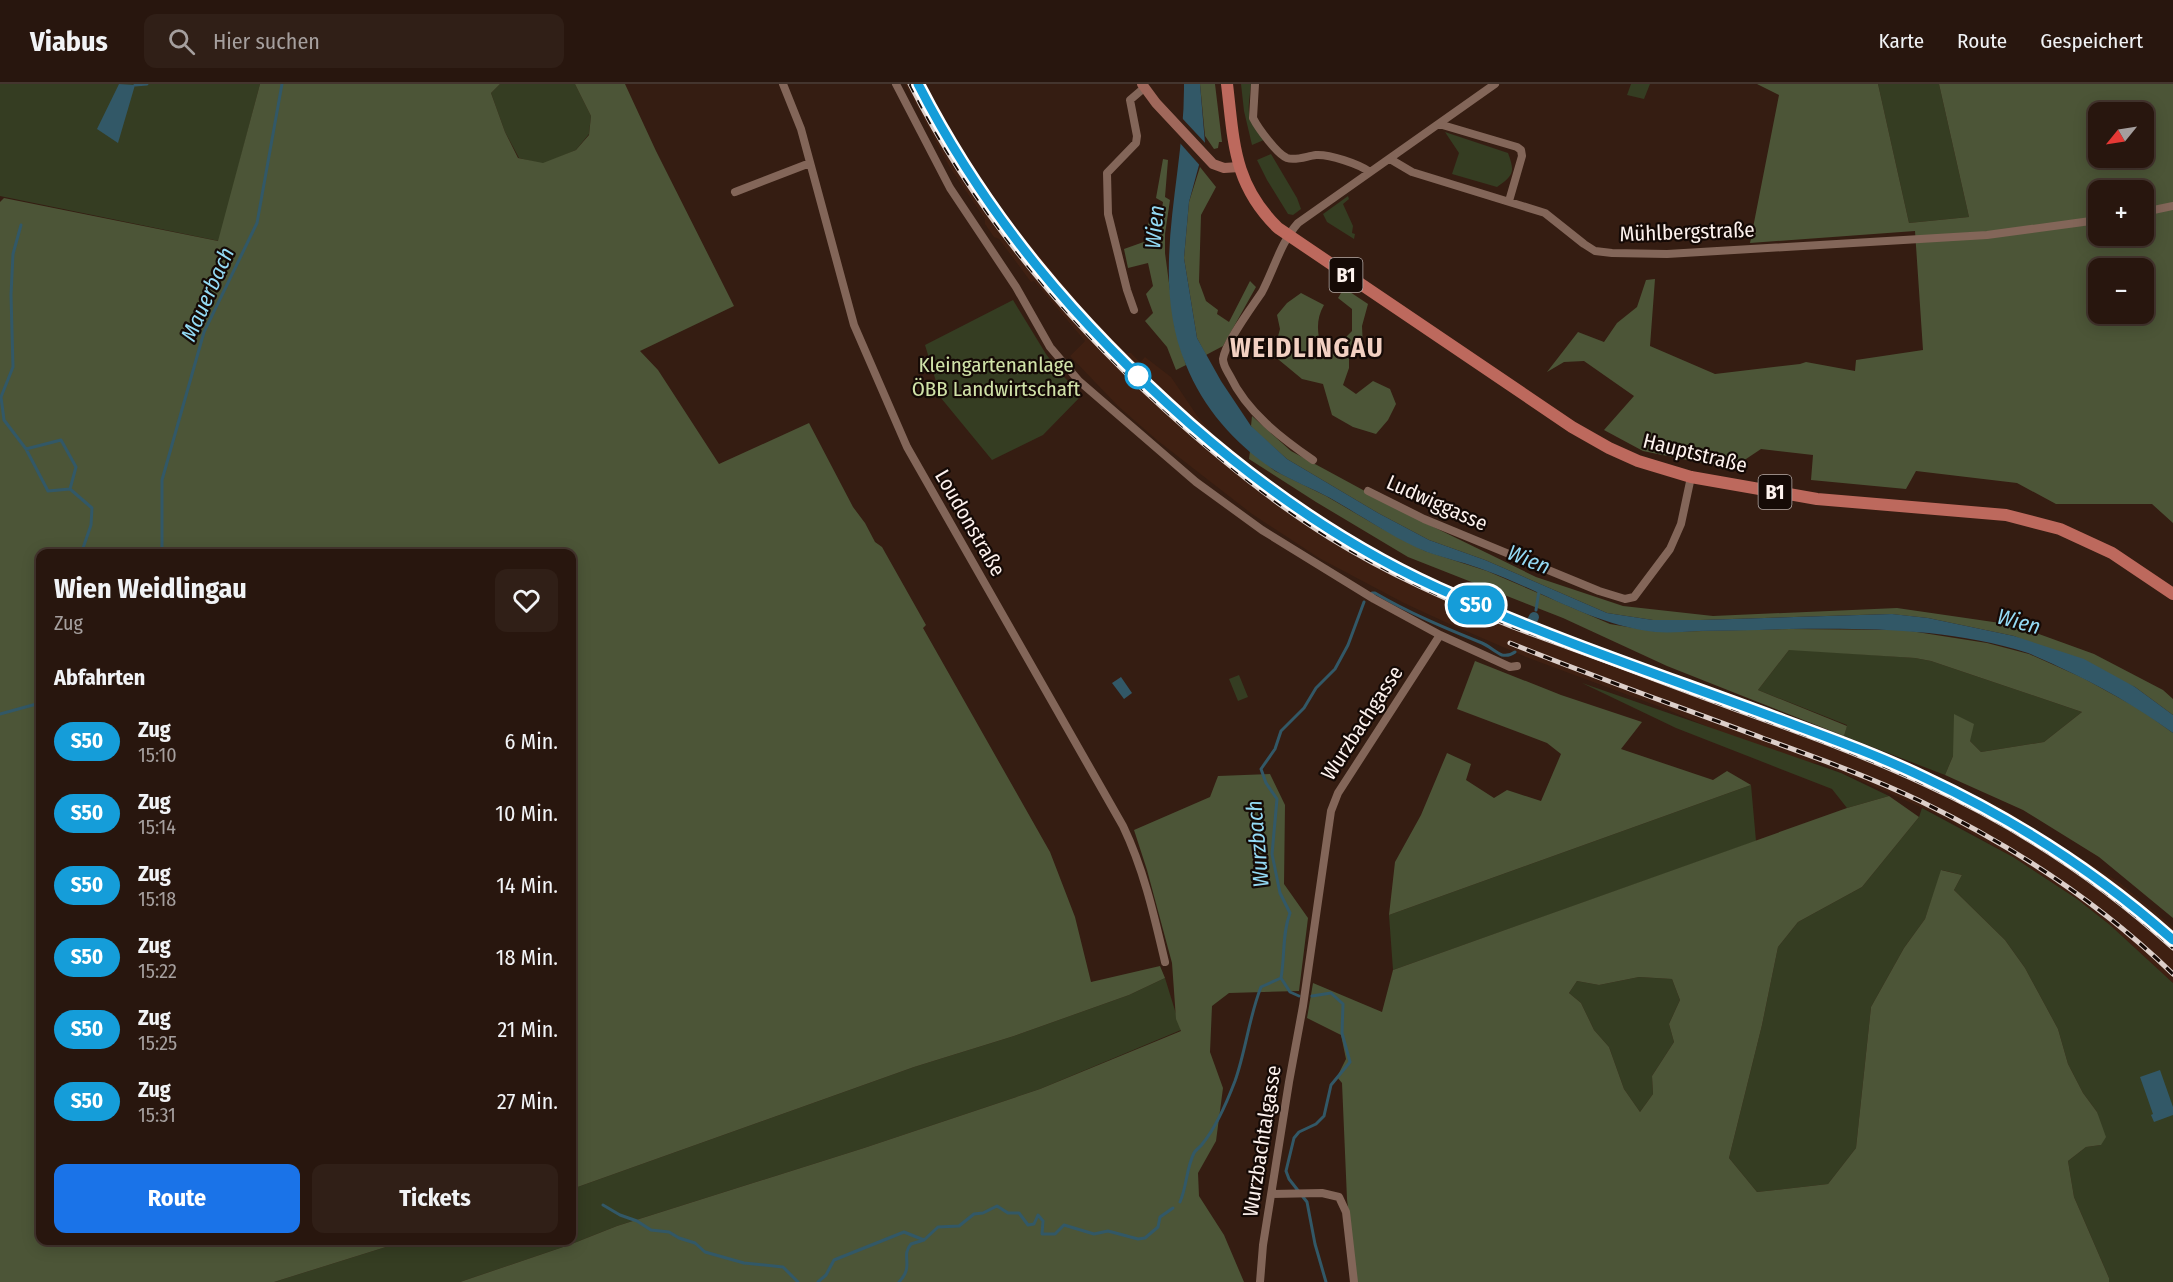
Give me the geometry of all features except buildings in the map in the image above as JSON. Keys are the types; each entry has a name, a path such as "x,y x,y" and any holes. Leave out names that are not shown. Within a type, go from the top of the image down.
{"main road":[{"name":"B1","path":"1227,84 1233,141 1244,182 1255,201 1272,222 1289,236"},
{"path":"1143,86 1210,161 1219,168 1239,166"},
{"name":"Hauptstraße","path":"1289,236 1572,427 1638,461 1691,477 1817,499 2006,515 2060,529 2112,553 2173,594"}],"street":[{"name":"Loudonstraße","path":"783,84 801,129 854,325 902,436 937,502 1123,826 1145,879 1165,962"},
{"path":"896,84 950,188 1016,287 1050,347 1067,369 1089,390 1205,489 1262,530 1374,599 1440,635 1510,668 1516,666"},
{"path":"1255,84 1253,118 1282,154 1290,159 1329,156 1370,172"},
{"path":"1313,460 1281,438 1251,408 1234,385 1223,358 1263,289 1289,236 1302,219 1495,84"},
{"path":"1134,310 1108,214 1107,173 1136,143 1137,136 1130,100 1143,86"},
{"path":"1439,124 1521,150 1522,156 1509,201"},
{"name":"Mühlbergstraße","path":"1390,159 1412,172 1545,213 1595,251 1612,253 1667,254 1987,235 2088,221"},
{"path":"735,192 810,163"},
{"path":"2154,210 2173,206"},
{"name":"Ludwiggasse","path":"1368,491 1424,519 1599,591 1625,599 1634,597 1670,549 1682,524 1691,477"},
{"name":"Wurzbachgasse","path":"1303,1006 1331,812 1338,793 1440,635"},
{"name":"Wurzbachtalgasse","path":"1260,1282 1263,1245 1303,1006"},
{"path":"1272,1194 1322,1193 1339,1197 1346,1212 1354,1282"}],"shaded area":[{"path":"905,84 925,84 968,162 996,204 1086,312 1126,353 1131,353 1140,362 1145,357 1171,377 1198,417 1230,452 1309,511 1370,547 1449,586 1532,621 1880,752 1999,806 2120,883 2173,927 2173,983 2110,925 2077,899 2013,857 1941,816 1819,763 1806,764 1742,741 1663,708 1526,657 1445,622 1319,558 1252,514 1158,441 1118,406 1070,356 1085,341 1034,281 1031,282 999,239 994,237 985,224 985,219 949,166"}],"green space":[{"path":"0,84 260,84 219,241 0,196"},
{"path":"260,84 500,84 491,93 505,132 518,158 543,163 576,150 589,135 591,116 575,84 625,84 734,306 640,351 658,370 719,464 809,423 853,507 875,542 882,547 926,625 923,628 1050,852 1075,917 1091,982 1160,966 1165,978 1129,995 1014,1036 914,1067 576,1188 576,549 36,549 36,1245 392,1245 274,1282 0,1282 0,202 4,198 218,241"},
{"path":"500,84 575,84 591,116 589,134 576,150 543,164 519,158 505,132 491,93"},
{"path":"1200,84 1215,84 1222,142 1219,142 1218,148 1214,149 1205,136"},
{"path":"1241,84 1251,84 1249,114 1264,140 1252,145 1244,111"},
{"path":"1631,84 1650,84 1644,99 1627,95"},
{"path":"1757,84 1878,84 1909,223 1969,217 1939,84 2173,84 2173,523 2152,504 2056,504 2017,483 1916,471 1906,489 1811,480 1813,455 1761,449 1731,469 1643,451 1604,430 1634,396 1584,361 1564,362 1547,372 1578,332 1604,342 1617,323 1637,307 1646,280 1655,279 1650,346 1715,374 1806,362 1855,371 1856,360 1923,350 1915,231 1750,243 1779,95"},
{"path":"1878,84 1939,84 1969,217 1909,223"},
{"path":"1445,132 1508,153 1512,173 1497,187 1452,174 1459,153"},
{"path":"1271,154 1301,209 1293,215 1288,214 1257,160"},
{"path":"1163,159 1168,160 1165,197 1170,200 1165,253 1175,328 1186,365 1176,370 1167,347 1145,321 1153,313 1146,294 1153,286 1148,263 1128,268 1124,249 1152,239 1148,225 1151,215 1161,215 1163,202 1156,198"},
{"path":"1200,167 1216,187 1201,215 1199,282 1206,301 1218,310 1217,314 1229,322 1250,281 1256,287 1223,346 1206,355 1197,338 1184,258 1189,202"},
{"path":"1348,196 1349,199 1343,204 1353,226 1354,239 1327,222 1323,214"},
{"path":"1344,288 1368,304 1362,326 1363,348 1349,353 1349,368 1343,385 1356,394 1373,381 1390,389 1396,404 1388,420 1376,434 1353,427 1332,415 1323,384 1302,379 1273,355 1280,329 1277,315 1287,303 1301,293 1324,305 1318,325 1321,347 1339,344 1352,331 1352,309 1338,298"},
{"name":"Kleingartenanlage ÖBB Landwirtschaft","path":"1013,300 1046,354 1060,373 1082,395 1043,435 992,460 941,398 925,345"},
{"path":"1252,416 1291,451 1411,516 1536,577 1623,606 1713,616 1897,608 2014,625 2094,654 2163,690 2173,699 2173,715 2135,687 2014,636 1928,618 1891,614 1653,620 1607,613 1485,560 1429,540 1378,513 1287,459 1254,430 1251,426"},
{"path":"1250,451 1275,471 1326,496 1425,551 1487,571 1610,624 1658,632 1790,629 1904,630 1987,643 2029,654 2083,678 2141,710 2173,733 2173,918 2099,857 2023,810 1945,775 1953,756 1954,714 1974,724 1970,741 1981,752 2044,742 2082,712 1931,661 1789,650 1758,690 1847,726 1844,736 1667,666 1563,618 1408,557 1249,459"},
{"path":"1796,648 1931,661 2082,712 2044,742 1981,752 1970,741 1953,756 1945,775 1844,736 1847,725 1758,690 1789,650"},
{"path":"1475,661 1561,695 1642,722 1621,749 1713,780 1727,771 1751,785 1389,915 1395,862 1421,815 1447,753 1471,764 1466,780 1494,798 1507,790 1541,801 1561,754 1547,743 1457,709"},
{"path":"1239,675 1248,697 1238,701 1229,679"},
{"path":"1582,683 1841,773 1889,796 1847,808 1832,789 1676,728"},
{"path":"1270,774 1285,805 1284,884 1308,918 1299,991 1229,993 1212,1006 1210,1052 1223,1088 1216,1141 1198,1173 1199,1196 1224,1235 1244,1282 460,1282 569,1245 576,1245 576,1242 617,1226 864,1148 1040,1089 1181,1031 1176,1019 1172,963 1134,830 1210,797 1218,776"},
{"path":"1751,785 1756,841 1393,970 1389,915"},
{"path":"1889,796 1919,817 1862,887 1798,922 1778,947 1762,1025 1729,1158 1757,1192 1828,1184 1856,1148 1871,1007 1904,948 1925,919 1941,870 1962,875 1954,890 2005,940 2025,968 2058,1029 2068,1064 2083,1093 2097,1112 2106,1137 2101,1145 2086,1147 2068,1161 2074,1197 2109,1282 1357,1282 1347,1199 1342,1083 1337,1077 1346,1059 1341,1035 1307,1018 1313,983 1382,1012 1393,970 1847,808","holes":["1639,977 1672,979 1680,1000 1669,1024 1674,1042 1652,1076 1653,1094 1640,1112 1624,1089 1609,1047 1594,1030 1581,1003 1569,993 1577,981 1599,985"]},
{"path":"1922,808 2013,857 2077,899 2110,925 2173,983 2173,1282 2109,1282 2074,1197 2068,1161 2086,1147 2101,1145 2097,1112 2083,1093 2068,1064 2058,1029 2025,968 2005,940 1954,890 1962,875 1942,870 1925,919 1904,948 1871,1007 1856,1148 1828,1184 1757,1192 1729,1158 1762,1025 1778,947 1798,922 1862,887 1919,817"},
{"path":"1639,977 1672,979 1680,1000 1669,1024 1674,1042 1652,1076 1653,1094 1640,1112 1624,1089 1609,1047 1594,1030 1581,1003 1569,993 1577,981 1599,985"},
{"path":"1165,978 1181,1030 1040,1089 864,1148 617,1226 576,1242 576,1188 914,1067 1014,1036 1129,995"},
{"path":"392,1245 569,1245 460,1282 274,1282"}],"water":[{"path":"119,84 135,85 118,143 97,129"},
{"path":"1184,84 1200,84 1205,143 1189,202 1184,258 1197,338 1221,381 1251,426 1287,459 1378,513 1429,540 1485,560 1607,613 1653,620 1892,614 1928,618 2014,636 2084,659 2135,687 2173,715 2173,733 2118,697 2047,661 2028,653 1969,639 1908,631 1847,629 1655,632 1611,622 1569,607 1487,571 1427,552 1274,470 1234,437 1211,411 1193,381 1175,331 1170,296 1169,261 1183,119"},
{"path":"1121,677 1132,693 1124,699 1112,683"},
{"path":"2160,1070 2173,1107 2173,1115 2154,1122 2140,1077"}],"pier":[{"path":"1181,117 1208,146 1203,169 1179,142"}],"waterway":[{"path":"135,85 147,84"},
{"name":"Mauerbach","path":"162,549 162,480 204,332 257,223 282,84"},
{"path":"21,225 13,254 11,295 13,367 1,397 4,420 26,449 48,491 70,489 92,508 91,525 83,549"},
{"path":"26,449 61,440 76,467 70,489"},
{"name":"Wurzbach","path":"1536,610 1539,591"},
{"name":"Wurzbach","path":"1372,593 1427,620 1482,643 1502,655 1515,652"},
{"name":"Wurzbach","path":"1299,996 1290,992 1281,978 1290,913 1280,893 1272,854 1277,799 1266,783 1261,769 1275,749 1281,731 1304,708 1316,688 1335,669 1348,645 1364,602"},
{"name":"Wurzbach","path":"1532,621 1534,617"},
{"name":"Mauerbach","path":"0,714 36,704"},
{"path":"1180,1202 1194,1153 1217,1121 1235,1081 1261,987 1281,978"},
{"name":"Wurzbach","path":"1312,996 1331,993 1343,1004 1342,1033 1350,1062 1331,1085 1324,1116 1316,1124 1299,1132 1294,1138 1286,1171 1289,1179 1307,1202 1315,1244 1326,1282"},
{"path":"603,1205 651,1230 669,1232 695,1243 705,1252 744,1263 783,1267 798,1282"},
{"path":"899,1282 906,1271 907,1253 911,1244 924,1240 938,1227 959,1226 974,1214 983,1213 997,1206 1008,1213 1019,1213 1028,1225 1034,1224 1038,1215 1043,1221 1042,1234 1055,1234 1064,1225 1094,1234 1108,1231 1138,1239 1145,1238 1158,1227 1160,1217 1173,1208"},
{"path":"818,1282 826,1275 834,1260 904,1232 924,1240"}],"railway":[{"path":"910,84 962,175 991,218 1056,299 1127,374 1165,410 1244,478 1286,509 1352,551 1397,575 1489,617 1830,744 1901,773 1958,800 2023,836 2085,877 2145,923 2173,948"},
{"path":"1510,643 1843,768 1955,818 2054,877 2085,899 2173,974"}],"train":[{"name":"S50","path":"918,84 973,182 1022,249 1060,295 1118,357 1171,407 1237,464 1297,509 1335,534 1431,586 1514,621 1855,747 1937,783 2002,818 2075,862 2130,903 2173,940"}],"district":[{"name":"WEIDLINGAU","path":"1307,348"}],"water label":[{"name":"Wien","path":"1154,227"},
{"name":"Wien","path":"1529,559"},
{"name":"Wien","path":"2019,621"}]}
